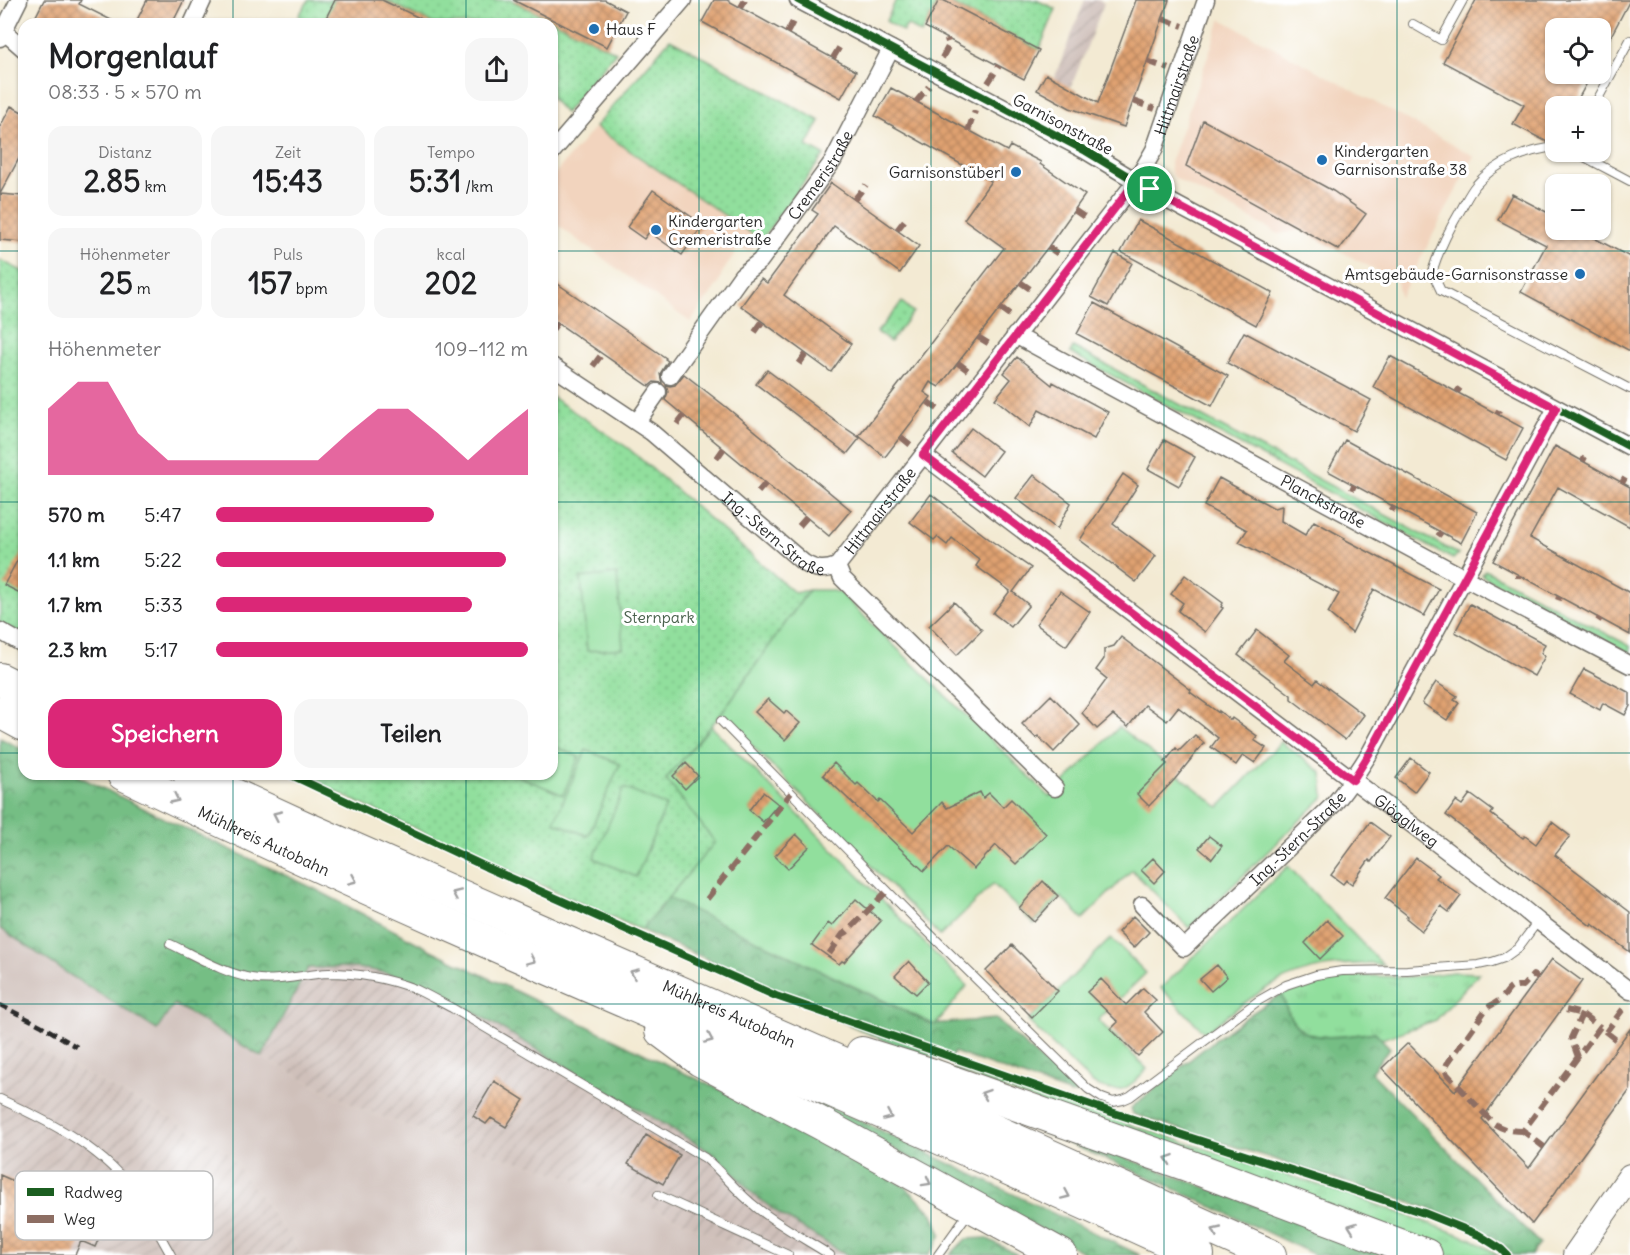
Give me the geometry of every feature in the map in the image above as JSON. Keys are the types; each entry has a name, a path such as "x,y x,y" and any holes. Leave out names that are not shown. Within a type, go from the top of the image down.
{"highway":[{"path":"0,679 18,688"},
{"path":"0,712 18,722"},
{"name":"Mühlkreis Autobahn","path":"136,780 300,857 1198,1255"},
{"name":"Mühlkreis Autobahn","path":"202,780 969,1119 1270,1255"},
{"path":"617,998 700,1060 1061,1255"},
{"path":"784,1038 863,1053 930,1074 1186,1165 1426,1255"}],"main road":[{"path":"1575,1255 1630,1176"}],"street":[{"path":"18,45 1,32 19,0"},
{"path":"195,18 203,0"},
{"path":"558,145 683,0"},
{"name":"Garnisonstraße","path":"798,0 1086,151 1169,201 1630,447"},
{"name":"Hittmairstraße","path":"837,566 1136,181 1154,150 1206,0"},
{"name":"Cremeristraße","path":"670,376 742,275 760,261 833,161 891,49"},
{"name":"Planckstraße","path":"1015,335 1630,665"},
{"name":"Ing.-Stern-Straße","path":"558,370 651,432 804,563 822,570 837,566 842,578 1055,788"},
{"path":"637,422 658,392"},
{"name":"Ing.-Stern-Straße","path":"1142,905 1184,948 1334,805 1371,751 1556,408"},
{"name":"Glögglweg","path":"923,455 1513,900 1630,991"},
{"path":"0,631 18,641"}],"lane":[{"path":"1413,24 1441,40 1462,0"},
{"path":"1599,96 1630,40"},
{"path":"1545,148 1520,156 1502,165 1477,183 1440,248 1432,272 1441,291 1630,389"},
{"path":"1593,162 1630,182"},
{"path":"721,722 1043,1047 1088,1089 1108,1101 1130,1097 1258,1001 1286,985 1316,975 1342,970 1407,970 1492,962 1504,958 1518,948 1538,921"},
{"path":"170,944 225,970 250,978 269,980 328,974 355,974 389,981 416,990 452,1008 705,1158 720,1170 754,1206 830,1255"},
{"path":"0,1099 75,1138 89,1147 115,1171"},
{"path":"658,1195 788,1255"},
{"path":"938,1255 973,1207"},
{"path":"162,1240 171,1255"}],"shaded area":[{"path":"1085,0 1098,0 1104,3 1071,87 1054,79"},
{"name":"Kindergarten Garnisonstraße 38","path":"1221,19 1474,156 1400,298 1397,281 1300,230 1279,234 1175,178 1171,172 1170,163"},
{"name":"Kindergarten Cremeristraße","path":"595,127 761,240 749,252 739,247 722,273 718,284 690,322 558,225 558,170"},
{"path":"0,928 157,1029 174,1004 262,1057 358,1108 465,1148 533,1166 632,1199 754,1255 303,1255 228,1152 170,1117 0,1030"},
{"path":"338,966 377,971 416,983 455,1001 701,1146 728,1166 752,1193 782,1216 847,1255 754,1255 632,1199 533,1166 465,1148 358,1108 262,1057 308,968"},
{"path":"0,1030 170,1117 228,1152 303,1255 0,1255"}],"green space":[{"path":"309,0 335,0 326,18 300,18 299,15"},
{"path":"384,0 511,0 547,18 422,18"},
{"path":"896,0 939,0 921,34 907,25 903,32 886,21"},
{"path":"945,0 1036,0 1056,9 1039,50"},
{"path":"558,23 616,52 565,113 558,105"},
{"path":"670,39 820,121 807,146 824,155 761,240 595,127"},
{"path":"0,260 18,269 18,635 0,625"},
{"path":"902,302 913,312 890,342 877,332"},
{"path":"1073,347 1458,554 1453,559 1449,557 1070,353"},
{"name":"Sternpark","path":"558,401 628,448 795,593 809,590 721,714 666,779 716,842 641,930 311,780 558,780"},
{"path":"1485,570 1630,646 1630,653 1486,578 1482,575"},
{"path":"617,574 623,648 587,651 581,578"},
{"path":"809,590 829,590 840,593 1050,797 1119,727 1219,807 1281,742 1322,773 1324,797 1189,928 1132,870 1083,919 1061,897 1034,924 993,884 940,936 721,714"},
{"path":"711,726 967,986 935,1025 668,898 715,842 666,779"},
{"path":"0,738 18,747 18,780 86,780 315,889 431,950 680,1071 805,1129 906,1187 933,1214 941,1234 928,1255 847,1255 782,1216 752,1193 728,1166 701,1146 455,1001 397,977 368,969 308,968 262,1057 174,1004 157,1030 0,928"},
{"path":"558,748 579,757 563,795 528,780 558,780"},
{"path":"586,750 620,764 588,836 554,822"},
{"path":"624,788 666,806 636,877 594,858"},
{"path":"716,842 669,898 931,1024 996,1019 1078,1094 1071,1094 954,1052 950,1062 898,1047 641,930"},
{"path":"1288,866 1383,965 1341,965 1300,973 1256,994 1205,1033 1161,988"},
{"path":"1111,938 1146,973 1098,1020 1147,1069 1134,1082 1116,1090 1108,1090 1091,1082 1028,1021"},
{"path":"1453,972 1479,973 1436,1020 1382,1039 1375,1032 1333,1037 1312,1035 1303,1031 1287,1011 1282,994 1315,983 1361,976 1408,977"},
{"path":"1282,994 1293,1022 1312,1035 1333,1037 1375,1032 1390,1048 1371,1072 1540,1244 1531,1255 1512,1255 1478,1230 1428,1209 1133,1114 1131,1108 1186,1063 1223,1034"},
{"path":"954,1068 1353,1196 1472,1239 1498,1255 1448,1255 953,1070"},
{"path":"776,1080 1140,1255 1088,1255 773,1083"},
{"path":"942,1091 1391,1255 1315,1255 1156,1180"},
{"path":"986,1238 1018,1255 950,1255 966,1239"}],"building":[{"path":"44,0 81,0 79,4 107,18 35,18"},
{"path":"147,0 184,0 175,18 138,18"},
{"path":"335,0 382,0 420,18 326,18"},
{"name":"Haus F","path":"513,0 605,0 626,11 607,47 558,22 558,18 549,18"},
{"path":"714,0 727,0 856,71 841,98 702,22"},
{"path":"939,0 1039,50 1024,79 925,27"},
{"path":"1136,0 1169,0 1124,127 1070,108 1037,90 1046,74 1098,103"},
{"path":"1476,0 1630,0 1611,36 1611,18 1545,18 1545,84 1586,84 1580,96 1545,96 1545,141 1513,124 1524,105 1443,62"},
{"path":"891,88 1007,151 1010,146 1041,162 1040,164 1085,195 1048,247 939,387 930,382 924,392 931,397 885,457 859,436 1004,248 964,219 991,181 875,116"},
{"path":"11,106 18,110 18,160 0,194 0,127"},
{"path":"1203,120 1333,191 1366,214 1339,250 1186,166"},
{"path":"831,183 919,246 900,273 834,226 784,295 851,344 831,372 741,306 761,279 767,283 818,214 812,210"},
{"path":"653,190 703,225 682,255 649,232 644,239 627,227"},
{"path":"0,194 18,196 18,242 0,240"},
{"name":"Amtsgebäude-Garnisonstrasse","path":"1512,194 1545,211 1545,240 1598,240 1630,257 1630,351 1521,292 1546,245 1498,220"},
{"path":"1138,220 1273,293 1256,325 1121,252"},
{"path":"1115,253 1132,263 1108,306 1091,297"},
{"path":"558,284 666,358 668,361 660,374 662,383 654,382 649,386 558,323"},
{"path":"1094,303 1228,376 1212,406 1077,334"},
{"path":"1244,332 1371,400 1354,431 1227,363"},
{"path":"1390,356 1523,428 1506,460 1373,387"},
{"path":"1017,357 1052,385 1053,382 1108,412 1094,439 1039,410 1030,427 995,399 1011,379 1004,373"},
{"path":"767,370 860,438 847,454 756,384"},
{"path":"684,374 851,510 829,536 665,400 668,392 666,385 675,385"},
{"path":"971,428 1001,451 982,476 952,453"},
{"path":"1164,440 1195,457 1179,486 1148,469"},
{"path":"1345,440 1477,512 1461,543 1328,471"},
{"path":"1555,446 1630,487 1630,527 1558,487 1530,538 1630,593 1630,635 1493,561"},
{"path":"1123,474 1138,485 1113,524 1156,556 1136,582 1080,540"},
{"path":"1034,475 1071,503 1057,529 1016,498"},
{"path":"1219,478 1274,508 1282,506 1281,521 1305,535 1314,521 1439,589 1424,616 1374,589 1352,633 1328,613 1339,594 1239,542 1247,530 1204,506"},
{"path":"931,494 1031,568 1013,592 1029,605 1011,627 993,613 1010,591 976,566 980,560 952,538 947,545 937,537 934,540 910,522"},
{"path":"18,559 18,592 4,585"},
{"path":"1185,575 1223,603 1221,607 1223,608 1205,632 1178,611 1183,603 1171,594"},
{"path":"1060,591 1090,612 1066,646 1036,624"},
{"path":"954,602 982,630 957,655 929,626"},
{"path":"1470,604 1545,644 1541,653 1545,656 1534,676 1455,632"},
{"path":"1257,630 1289,655 1284,661 1314,684 1317,680 1364,715 1345,740 1238,655"},
{"path":"1121,637 1191,690 1190,692 1257,736 1254,740 1266,748 1255,763 1243,755 1236,765 1211,747 1218,738 1178,707 1167,721 1145,705 1128,727 1113,715 1097,729 1082,713 1107,679 1096,670 1104,659 1104,649 1114,646"},
{"path":"1584,669 1630,693 1630,706 1625,715 1603,703 1600,710 1570,694"},
{"path":"1436,682 1457,696 1454,700 1459,703 1447,720 1422,703"},
{"path":"1051,695 1080,725 1054,752 1022,724"},
{"path":"768,699 800,723 785,740 755,712"},
{"path":"1195,735 1204,743 1175,779 1149,806 1137,794 1167,764 1165,762 1176,748 1179,751"},
{"path":"1411,758 1429,772 1414,792 1396,778"},
{"path":"686,763 698,776 685,789 673,776"},
{"path":"834,763 856,785 858,783 878,802 880,800 913,832 942,802 947,808 980,792 983,798 989,793 1003,807 1011,799 1046,834 1016,864 996,845 974,869 948,846 924,871 823,775"},
{"path":"763,792 778,804 763,822 749,810"},
{"path":"1470,794 1493,811 1491,814 1523,838 1525,836 1536,844 1552,822 1570,836 1555,855 1630,912 1630,952 1592,924 1591,926 1446,815 1456,801 1462,805"},
{"path":"1370,822 1390,837 1371,862 1369,860 1352,884 1346,880 1343,884 1331,875"},
{"path":"796,834 809,847 788,869 775,856"},
{"path":"1209,836 1222,846 1212,859 1199,848"},
{"path":"1153,858 1165,871 1154,883 1141,870"},
{"path":"1416,858 1439,875 1436,878 1461,896 1449,912 1441,906 1422,931 1406,918 1408,916 1385,898"},
{"path":"1043,881 1058,896 1034,922 1019,908"},
{"path":"856,899 881,921 844,962 839,964 812,945 828,923 832,926"},
{"path":"1133,916 1149,932 1134,948 1118,932"},
{"path":"1327,920 1343,936 1320,959 1305,943"},
{"path":"1012,945 1058,991 1032,1017 986,971"},
{"path":"1552,959 1582,981 1482,1119 1529,1168 1630,1029 1630,1090 1532,1224 1382,1068 1408,1043 1455,1091"},
{"path":"909,961 928,982 916,994 895,976"},
{"path":"1217,965 1227,977 1211,991 1200,979"},
{"path":"1101,979 1126,1005 1143,988 1156,1000 1144,1012 1163,1032 1138,1056 1111,1029 1118,1022 1087,992"},
{"path":"494,1081 524,1100 506,1127 491,1118 486,1124 473,1116"},
{"path":"646,1135 680,1155 663,1184 628,1164"},
{"path":"0,1175 15,1182 15,1240 98,1240 95,1247 81,1241 75,1255 0,1255"}],"railway":[{"path":"0,1005 77,1047"}],"marked path":[{"path":"741,7 745,0"},
{"path":"787,33 795,18"},
{"path":"1163,19 1183,26"},
{"path":"942,58 949,45 947,39"},
{"path":"833,58 842,43"},
{"path":"1147,61 1169,69"},
{"path":"988,83 999,66"},
{"path":"916,102 929,86"},
{"path":"1133,101 1155,109"},
{"path":"968,131 975,111"},
{"path":"854,200 866,185"},
{"path":"1074,210 1089,220"},
{"path":"897,230 908,216"},
{"path":"1048,247 1061,256"},
{"path":"1020,282 1033,291"},
{"path":"1000,308 1012,317"},
{"path":"755,332 762,322"},
{"path":"978,337 991,345"},
{"path":"593,366 602,354"},
{"path":"799,364 806,354"},
{"path":"958,363 970,372"},
{"path":"1457,392 1460,388"},
{"path":"928,402 940,411"},
{"path":"1497,414 1499,410"},
{"path":"677,424 684,415"},
{"path":"901,437 912,446"},
{"path":"717,458 724,448"},
{"path":"1583,461 1585,457"},
{"path":"1622,483 1625,478"},
{"path":"758,492 766,483"},
{"path":"1352,490 1354,485"},
{"path":"1391,511 1394,507"},
{"path":"799,526 807,517"},
{"path":"1438,536 1441,532"},
{"path":"707,899 791,793"},
{"path":"829,954 843,934 887,891"},
{"path":"1523,1131 1507,1130 1493,1123 1447,1074 1445,1069 1487,1008 1512,987 1523,986 1533,975 1538,978"},
{"path":"1544,1147 1523,1131 1600,1027 1606,1032 1626,1005"},
{"path":"1566,1010 1582,1014 1600,1027"},
{"path":"1578,1057 1571,1038 1582,1014"},
{"path":"1606,1032 1620,1043"}],"cycle path":[{"path":"798,0 1086,151 1169,201 1630,447"},
{"path":"302,780 486,867 776,996 1105,1110 1424,1213 1479,1235 1507,1255"}],"place":[{"name":"Haus F","path":"594,29"},
{"name":"Kindergarten Garnisonstraße 38","path":"1322,160"},
{"name":"Garnisonstüberl","path":"1016,172"},
{"name":"Kindergarten Cremeristraße","path":"656,230"},
{"name":"Amtsgebäude-Garnisonstrasse","path":"1580,274"}],"route":[{"path":"1136,181 1150,189 1556,408 1371,751 1353,780 923,455 1136,181"}]}
